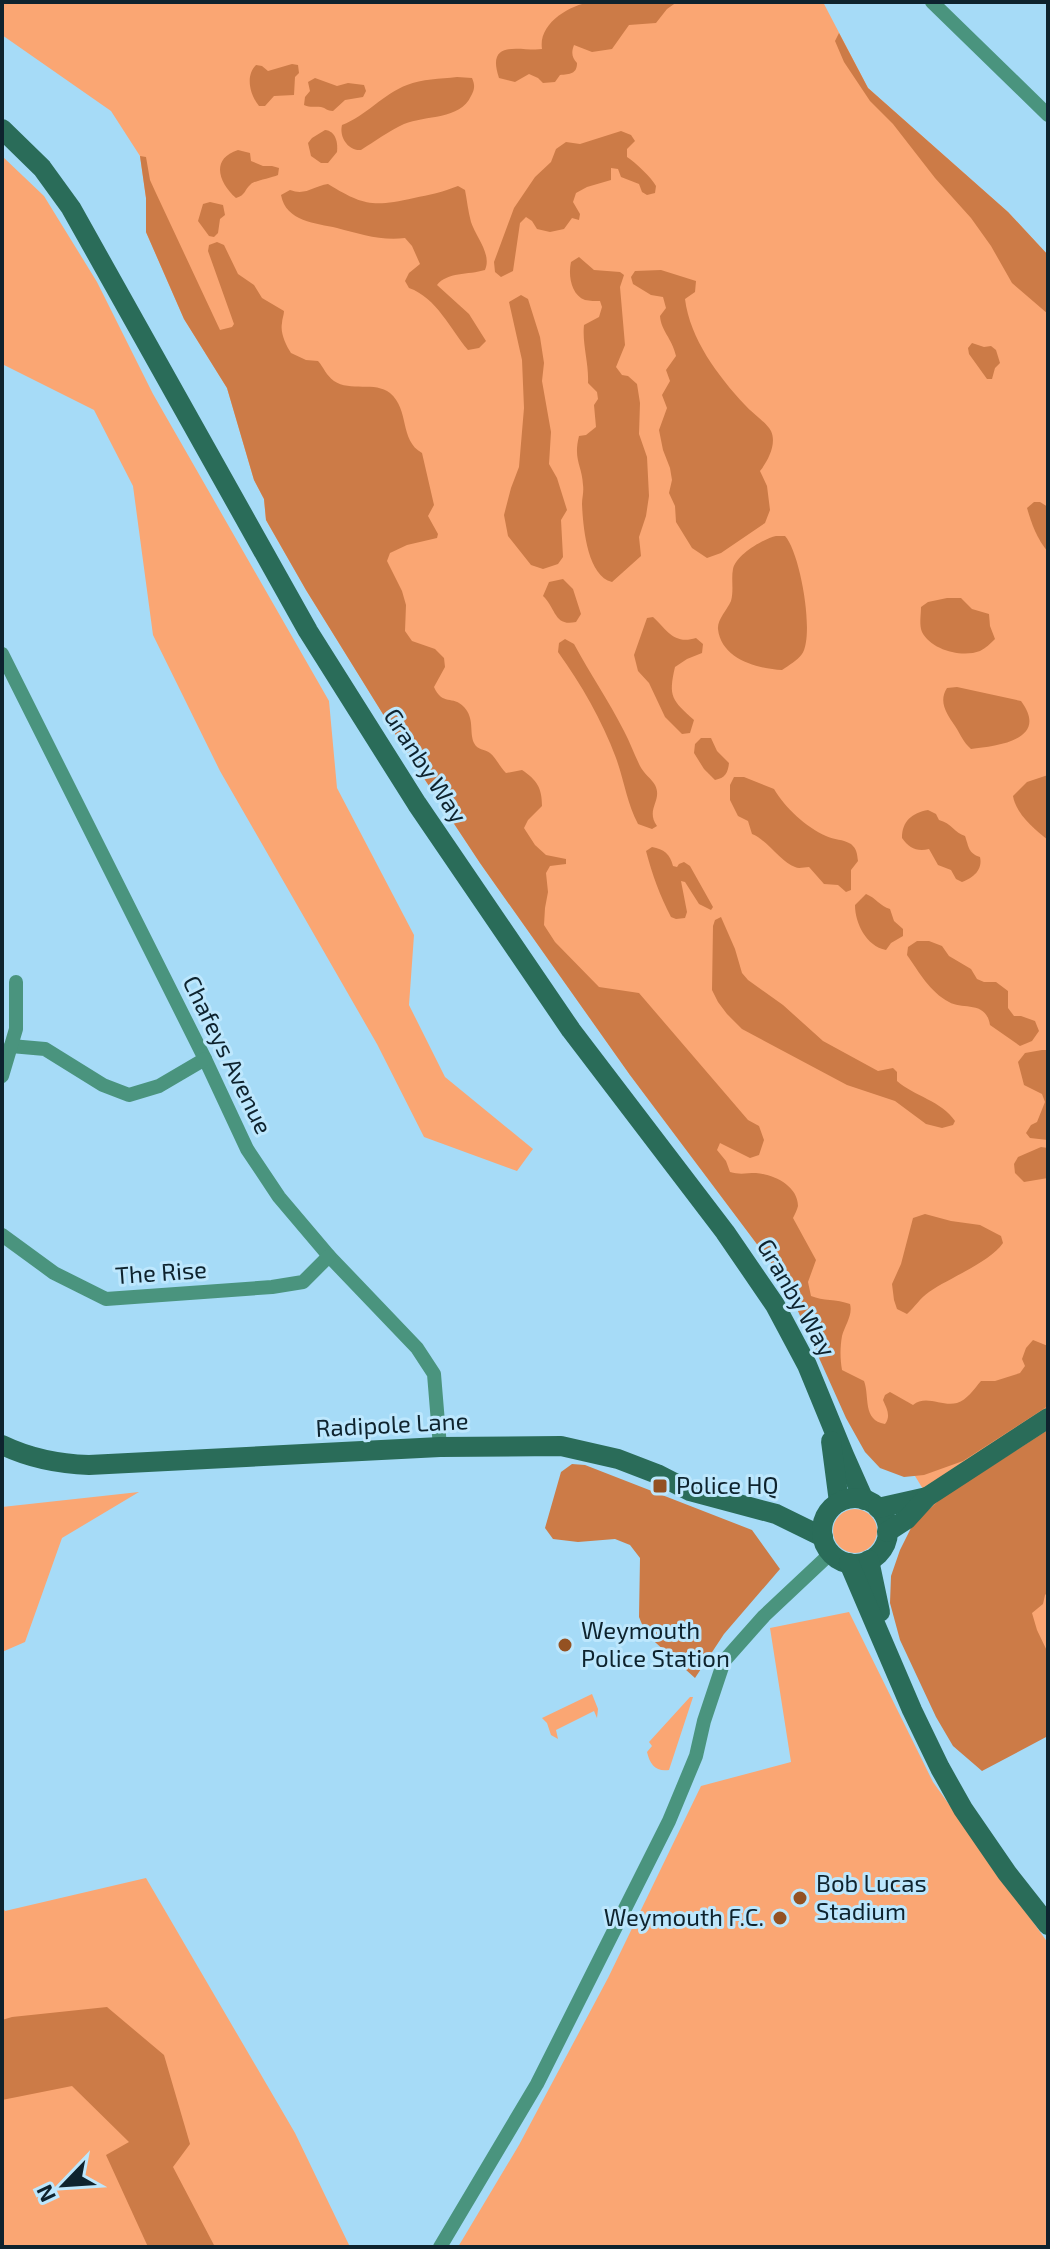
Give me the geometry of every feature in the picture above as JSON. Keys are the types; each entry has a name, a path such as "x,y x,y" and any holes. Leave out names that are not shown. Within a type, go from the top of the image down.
{"main road":[{"name":"Granby Way","path":"2,129 42,168 71,208 308,631 417,804 571,1030 725,1232 775,1305 807,1365 828,1417 871,1504"},
{"name":"Granby Way","path":"828,1417 833,1508"},
{"path":"887,1532 907,1519 927,1497 1048,1418"},
{"name":"Radipole Lane","path":"2,1445 20,1454 55,1463 89,1465 440,1447 561,1446 618,1459 690,1491 776,1514 843,1554"},
{"path":"927,1497 871,1504 851,1498 833,1508 823,1524 843,1554 912,1710 963,1809 1048,1925"},
{"path":"843,1554 882,1549 887,1532 885,1518 871,1504"},
{"name":"Radipole Lane","path":"776,1514 833,1508"}],"street":[{"path":"932,2 1048,115"},
{"name":"Chafeys Avenue","path":"2,654 247,1149 279,1197 329,1256 417,1348 434,1374 440,1447"},
{"path":"2,1076 16,1029 16,982"},
{"path":"11,1046 45,1049 103,1085 129,1095 159,1086 205,1059"},
{"name":"The Rise","path":"2,1235 54,1273 106,1299 303,1282 329,1256"},
{"path":"440,2247 537,2084 669,1821 696,1756 724,1661 764,1616 843,1554"}],"shaded area":[{"path":"2,2 823,2 868,88 1008,212 1048,255 1048,1736 937,1512 915,1476 868,1454 784,1280 630,1075 480,863 306,590 266,520 264,499 254,480 227,388 184,319 146,232 146,198 140,156 111,111 2,35"},
{"path":"591,2 677,2 656,23 629,25 612,49 592,52 574,45 572,53 577,63 576,69 570,74 560,75 555,82 543,83 529,74 515,82 499,78 496,65 501,52 508,49 542,49 545,32 557,17"},
{"path":"839,33 868,88 1008,212 1048,255 1048,314 1012,283 971,218 870,101 844,62 835,41"},
{"path":"256,65 268,71 298,65 299,73 295,77 294,95 274,96 265,106 259,106 250,86"},
{"path":"315,78 337,86 348,83 364,85 366,91 363,97 345,100 333,111 306,106 305,97 310,91 308,82"},
{"path":"472,78 474,85 466,104 459,109 404,124 361,150 348,146 343,138 342,125 398,89 419,82"},
{"path":"325,130 334,135 337,152 328,163 321,163 311,156 308,143"},
{"path":"621,131 631,135 635,141 627,149 627,157 654,182 655,193 647,195 639,184 621,177 618,169 611,168 611,180 576,193 573,202 580,214 579,220 572,218 564,229 550,232 537,229 526,217 520,223 513,271 501,277 495,272 494,262 514,208 535,177 551,162 556,149 566,142 580,144"},
{"path":"238,150 250,153 251,161 279,168 278,175 253,183 236,198 225,185 220,172 223,159"},
{"path":"2,156 44,196 97,282 153,394 329,701 337,788 414,935 409,1005 445,1077 533,1149 517,1171 424,1137 377,1044 220,771 153,635 133,486 94,410 2,364"},
{"path":"140,156 146,157 150,180 220,330 234,324 208,251 209,245 217,242 224,245 238,274 254,285 262,298 284,311 282,331 291,353 306,360 318,361 331,379 340,384 384,389 396,400 410,441 422,453 434,505 428,516 438,534 437,538 407,545 390,553 387,561 406,605 405,631 412,641 435,649 444,658 445,667 434,687 444,699 456,701 464,707 471,721 475,745 490,753 506,773 522,770 538,785 542,806 524,828 546,855 566,859 566,864 550,866 546,873 548,892 544,925 555,942 599,987 639,993 748,1120 759,1126 764,1140 759,1155 750,1158 720,1143 717,1150 730,1172 769,1176 783,1182 794,1192 798,1206 793,1218 816,1260 808,1282 811,1296 850,1304 850,1316 841,1340 842,1370 864,1381 873,1418 885,1424 887,1421 883,1400 890,1392 913,1405 923,1401 961,1402 981,1381 995,1381 1020,1373 1025,1366 1022,1359 1026,1348 1033,1340 1048,1346 1048,1406 963,1461 924,1475 904,1477 880,1468 865,1452 846,1418 784,1280 630,1075 480,863 404,748 266,520 264,499 254,480 227,388 184,319 146,232 146,198"},
{"path":"328,184 369,203 400,201 458,186 465,190 471,222 485,252 487,264 485,270 452,276 437,285 469,314 486,341 479,348 468,350 435,306 409,288 405,281 420,264 405,238 387,239 303,220 284,204 281,195 290,190 305,191"},
{"path":"203,204 223,205 225,215 220,219 218,233 214,237 209,236 198,221"},
{"path":"579,257 594,270 624,275 620,287 625,345 616,367 622,375 637,384 639,434 647,457 649,496 639,537 641,556 612,582 597,570 588,549 582,478 577,457 579,436 596,427 594,405 598,399 597,392 588,383 584,325 599,317 602,307 600,301 585,300 576,294 570,273 571,262"},
{"path":"661,270 696,281 695,292 685,299 699,342 725,382 766,424 773,436 771,452 760,471 767,486 770,510 765,523 721,553 707,558 692,548 676,522 675,506 669,493 672,480 659,430 667,408 662,395 670,381 666,370 676,356 661,321 660,316 666,308 663,297 651,295 633,284 631,277 635,271"},
{"path":"521,295 528,299 540,337 544,363 542,381 551,432 549,464 567,510 561,520 563,557 558,564 543,569 531,565 508,536 504,515 519,467 524,408 522,360 509,302"},
{"path":"972,343 991,346 996,350 1000,363 992,379 987,379 969,354 968,348"},
{"path":"1034,502 1048,507 1048,552 1035,532 1027,508"},
{"path":"776,536 785,536 796,559 804,594 807,630 802,654 782,670 752,664 733,655 726,648 718,629 731,601 735,564 751,548"},
{"path":"563,579 573,589 581,614 576,622 559,619 543,596 549,582"},
{"path":"961,598 972,609 989,614 995,639 982,650 965,654 932,644 921,629 921,607 928,602"},
{"path":"653,617 676,638 696,638 703,644 702,653 675,667 673,677 674,697 694,720 690,733 682,734 665,717 649,683 638,671 634,655 647,618"},
{"path":"565,639 574,644 618,720 640,766 655,785 657,796 653,815 657,826 652,829 638,824 604,730 558,652 559,643"},
{"path":"957,687 1021,701 1028,714 1029,725 1025,733 1006,743 971,749 943,703 947,688"},
{"path":"701,738 711,738 717,751 729,763 727,772 721,778 715,780 694,753 695,744"},
{"path":"1048,775 1048,840 1022,815 1013,796 1027,782"},
{"path":"734,777 744,777 774,789 790,810 811,828 851,844 858,861 851,870 851,890 846,892 838,885 824,884 809,867 790,865 752,834 748,821 738,816 730,800 730,785"},
{"path":"928,810 965,836 971,851 980,857 979,870 970,878 962,882 956,879 951,870 938,865 929,849 914,848 902,838 909,819"},
{"path":"652,847 666,853 673,866 684,862 690,866 713,907 711,910 699,904 685,882 681,881 687,912 685,918 671,917 646,851"},
{"path":"866,894 890,909 894,921 903,929 903,936 886,950 867,939 857,919 855,905"},
{"path":"721,917 742,973 748,980 783,1005 823,1041 878,1071 893,1068 897,1072 897,1081 943,1108 955,1121 953,1125 942,1128 926,1124 895,1101 847,1085 742,1029 727,1014 712,990 713,926 715,920"},
{"path":"917,941 942,946 949,956 971,969 977,979 996,982 1008,991 1008,1008 1014,1016 1035,1021 1039,1031 1032,1041 1020,1046 990,1025 984,1012 954,1004 936,993 907,955 908,947"},
{"path":"1048,1050 1048,1140 1030,1138 1026,1133 1037,1122 1045,1102 1042,1094 1024,1085 1018,1062 1025,1053"},
{"path":"1041,1147 1048,1148 1048,1178 1024,1182 1015,1173 1014,1164 1018,1157"},
{"path":"925,1214 980,1225 1001,1236 1003,1243 979,1263 929,1292 907,1314 897,1309 892,1284 901,1264 913,1218"},
{"path":"1048,1430 1048,1592 1043,1604 1032,1613 1048,1653 1048,1736 982,1771 953,1746 900,1640 890,1603 891,1576 914,1522 943,1497"},
{"path":"572,1464 585,1465 752,1530 780,1569 724,1634 695,1678 646,1634 639,1617 640,1558 630,1545 615,1539 578,1542 553,1539 545,1528 561,1472"},
{"path":"139,1492 62,1538 25,1642 2,1652 2,1507"},
{"path":"855,1509 871,1515 877,1531 871,1547 855,1553 839,1547 833,1531 839,1515"},
{"name":"Bob Lucas Stadium","path":"849,1612 933,1782 1048,1943 1048,2247 458,2247 519,2145 608,1978 701,1786 791,1762 770,1628"},
{"path":"592,1694 598,1709 597,1718 594,1711 556,1730 558,1739 551,1735 542,1718"},
{"path":"693,1697 669,1770 657,1769 648,1757 647,1752 652,1746 649,1742"},
{"path":"146,1878 295,2133 350,2247 2,2247 2,1906 5,1911"},
{"path":"107,2007 164,2055 190,2144 173,2167 215,2247 148,2247 106,2155 129,2142 72,2086 2,2100 2,2020"}],"place":[{"name":"Police HQ","path":"660,1486"},
{"name":"Weymouth Police Station","path":"565,1645"},
{"name":"Bob Lucas Stadium","path":"800,1898"},
{"name":"Weymouth F.C.","path":"780,1918"}]}
